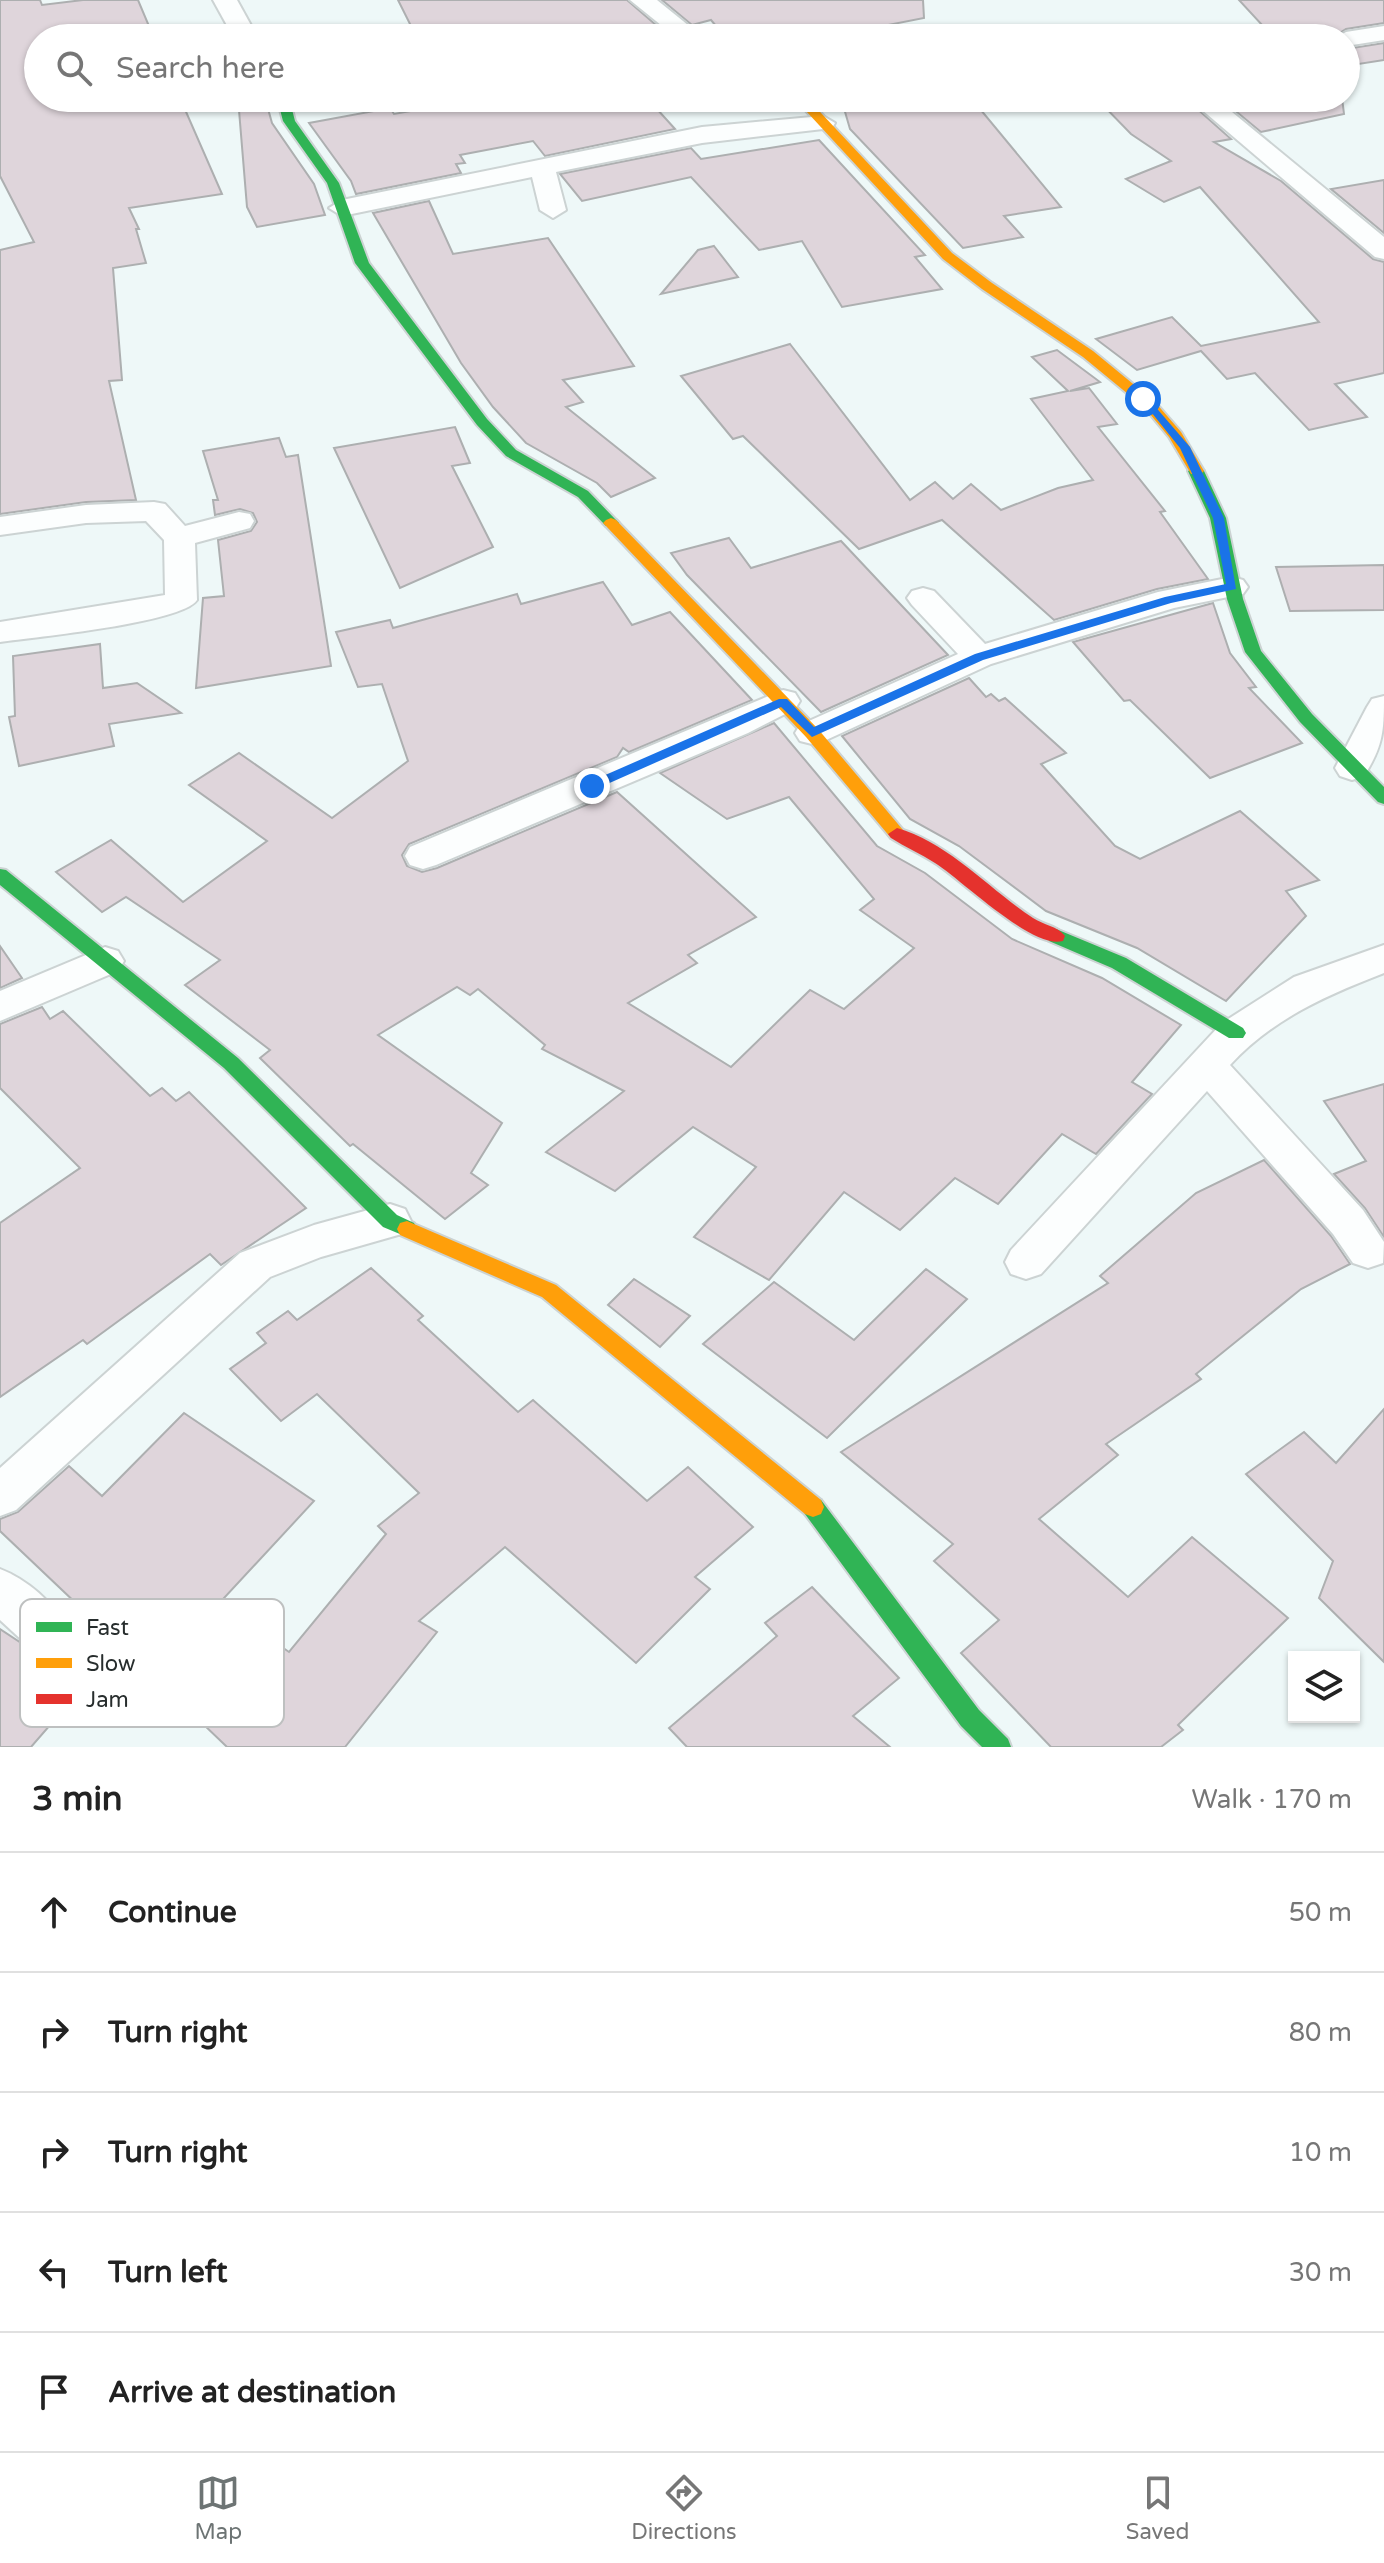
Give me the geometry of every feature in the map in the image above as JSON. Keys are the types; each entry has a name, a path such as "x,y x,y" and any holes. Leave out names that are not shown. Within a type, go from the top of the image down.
{"street":[{"path":"225,0 238,24"},
{"path":"642,0 674,24"},
{"path":"1360,37 1384,33"},
{"path":"287,112 289,121 333,183 362,263 482,422 511,453 583,494 783,701 893,832 942,859 1029,925 1119,963 1236,1033"},
{"path":"813,112 951,259 989,290 1101,360 1143,399 1185,447 1218,518 1232,587 1253,652 1352,768 1384,798"},
{"path":"1217,112 1384,251"},
{"path":"342,208 702,135 823,123"},
{"path":"542,167 553,210"},
{"path":"0,526 86,514 154,511 179,538 181,600 161,608 0,632"},
{"path":"179,538 239,521"},
{"path":"812,733 979,657 1169,599 1232,587"},
{"path":"923,598 979,657"},
{"path":"423,856 736,725 783,701"},
{"path":"1352,768 1384,707"},
{"path":"0,875 231,1063 390,1221 549,1291 813,1507 970,1718 999,1747"},
{"path":"1026,1262 1236,1033 1307,987 1384,959"},
{"path":"0,1007 105,961"},
{"path":"1207,1065 1348,1222 1368,1251"},
{"path":"0,1496 255,1265 314,1242 390,1221"},
{"path":"0,1590 20,1608"}],"building":[{"path":"0,0 40,0 42,5 83,0 138,0 148,24 24,24 24,112 186,112 222,194 129,208 139,229 136,229 146,263 113,268 122,380 109,381 136,500 86,502 0,514 0,250 34,242 0,176"},
{"path":"398,0 627,0 655,24 410,24"},
{"path":"662,0 923,0 924,18 893,24 714,24 711,20 691,24"},
{"path":"1239,0 1384,0 1384,23 1360,27 1360,24 1261,24"},
{"path":"1384,43 1384,60 1360,64 1360,47"},
{"path":"239,112 269,112 272,123 314,184 325,215 257,227 247,207"},
{"path":"368,112 660,112 675,129 545,156 533,141 460,155 465,163 456,164 461,173 356,194 351,181 309,123"},
{"path":"845,112 983,112 1061,207 1004,216 1023,237 963,248 850,129"},
{"path":"1110,112 1201,112 1231,139 1214,142 1281,181 1373,259 1384,262 1384,373 1335,384 1367,417 1309,430 1255,373 1227,379 1201,351 1137,370 1096,339 1172,317 1201,346 1319,322 1200,187 1164,202 1126,179 1171,161 1131,134"},
{"path":"1237,112 1344,112 1344,114 1261,132"},
{"path":"819,140 925,255 915,257 942,289 842,307 802,241 759,250 691,177 582,201 560,174 691,148 701,159"},
{"path":"1384,180 1384,233 1331,189"},
{"path":"429,201 453,254 548,238 634,366 563,380 583,402 566,407 655,478 611,497 597,483 526,443 493,407 461,363 373,213"},
{"path":"714,246 738,277 661,294 698,250"},
{"path":"790,344 910,500 935,482 953,499 971,484 1001,510 1058,488 1093,480 1031,399 1068,391 1032,357 1057,350 1100,382 1070,391 1089,388 1117,424 1098,427 1165,511 1160,512 1208,579 1157,589 1054,620 942,520 859,549 743,436 733,439 681,376"},
{"path":"455,427 470,463 452,466 493,547 400,588 334,448"},
{"path":"279,438 286,457 298,455 331,666 196,688 203,598 224,596 218,540 251,531 257,522 253,513 240,509 215,515 213,500 218,500 203,451"},
{"path":"729,538 751,568 841,541 948,655 821,712 687,575 671,553"},
{"path":"1384,565 1384,610 1290,611 1276,567"},
{"path":"603,582 632,625 670,612 752,700 629,752 623,748 617,757 409,844 402,855 407,866 422,872 437,868 617,792 756,917 688,955 697,963 628,1003 731,1067 810,990 844,1009 914,948 860,910 874,899 789,797 727,819 660,773 774,723 877,846 925,873 1012,939 1102,978 1181,1025 1132,1082 1152,1094 1096,1154 1062,1134 998,1204 955,1178 900,1230 844,1192 769,1280 694,1237 756,1167 693,1127 615,1191 546,1152 624,1091 542,1049 545,1045 478,989 470,995 457,987 378,1035 502,1123 471,1173 488,1185 445,1219 353,1144 350,1146 260,1058 270,1050 185,985 220,960 126,897 102,912 56,872 111,840 183,902 267,841 189,785 239,753 332,818 408,761 382,684 358,687 336,632 390,620 393,628 517,594 521,604"},
{"path":"1213,603 1230,653 1256,687 1249,688 1302,743 1210,778 1130,700 1124,701 1073,642"},
{"path":"100,644 103,688 137,683 181,713 109,724 114,746 19,766 9,717 15,716 13,656"},
{"path":"969,678 986,697 991,694 999,701 1005,698 1066,753 1041,764 1115,846 1140,859 1240,811 1319,880 1286,891 1306,916 1226,1001 1137,948 1046,911 959,846 910,819 842,736"},
{"path":"0,946 22,978 0,988"},
{"path":"42,1007 50,1019 63,1011 150,1096 162,1088 176,1101 189,1092 306,1208 221,1265 210,1254 87,1344 83,1340 0,1397 0,1223 80,1168 0,1088 0,1024"},
{"path":"1384,1084 1384,1237 1365,1208 1334,1174 1366,1161 1324,1101"},
{"path":"1264,1160 1331,1236 1350,1264 1301,1289 1196,1374 1201,1379 1106,1444 1118,1455 1039,1519 1128,1597 1192,1537 1288,1618 1178,1725 1183,1730 1161,1747 1051,1747 961,1653 999,1620 934,1561 953,1544 841,1452 1108,1283 1100,1276 1196,1193"},
{"path":"371,1268 423,1316 418,1320 518,1412 533,1400 647,1501 688,1467 753,1527 695,1577 710,1589 636,1663 505,1547 419,1621 437,1632 345,1747 227,1747 206,1727 284,1727 284,1648 289,1652 386,1534 378,1526 419,1493 317,1394 281,1421 230,1369 266,1343 257,1333 288,1311 297,1320"},
{"path":"926,1269 967,1299 827,1438 703,1344 774,1282 854,1340"},
{"path":"634,1279 690,1316 660,1347 608,1305"},
{"path":"1384,1409 1384,1662 1319,1598 1333,1561 1246,1474 1304,1432 1336,1463"},
{"path":"184,1413 314,1501 223,1599 72,1599 0,1531 0,1519 18,1512 69,1466 102,1496"},
{"path":"812,1587 899,1678 853,1716 890,1747 687,1747 669,1728 777,1636 765,1623"},
{"path":"0,1629 20,1642 20,1727 48,1727 31,1747 0,1747"}],"traffic: fast":[{"path":"287,112 289,121 333,183 362,263 482,422 511,453 583,494 611,523"},
{"path":"1196,471 1218,518 1235,599 1253,652 1306,718 1384,798"},
{"path":"0,875 231,1063 390,1221 407,1229"},
{"path":"1056,936 1119,963 1236,1033"},
{"path":"813,1507 970,1718 999,1747"}],"traffic: slow":[{"path":"813,112 948,256 1088,354 1150,405 1175,436 1196,471"},
{"path":"611,523 812,733 897,834"},
{"path":"407,1229 549,1291 813,1507"}],"traffic: jam":[{"path":"897,834 942,859 1029,925 1056,936"}],"route":[{"path":"592,786 736,725 783,701 812,733 979,657 1169,599 1232,587 1218,518 1185,447 1143,399"}]}
